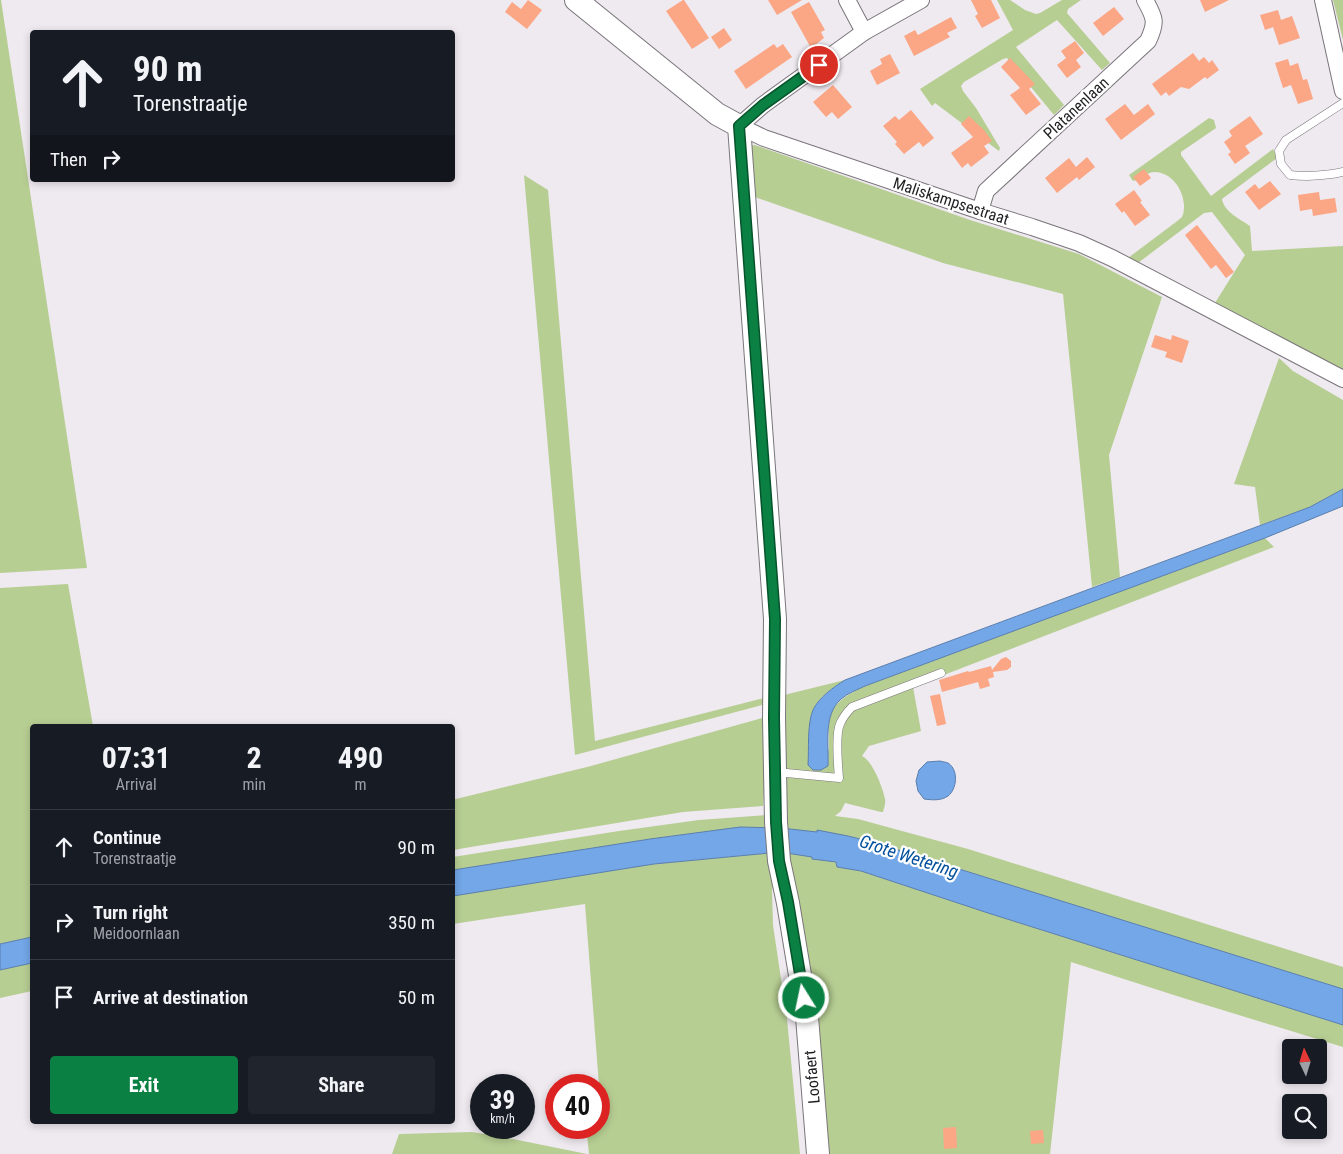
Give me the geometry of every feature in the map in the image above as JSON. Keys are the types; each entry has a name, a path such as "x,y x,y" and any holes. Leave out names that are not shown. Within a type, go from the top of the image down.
{"street":[{"name":"Maliskampsestraat","path":"576,0 717,114 739,126 764,138 1080,243 1343,379"},
{"path":"847,0 864,32"},
{"path":"739,126 763,105 864,32 921,0"},
{"name":"Platanenlaan","path":"980,211 986,191 1148,41 1155,26 1151,10 1145,0"},
{"path":"1323,0 1343,91"},
{"name":"Loofaert","path":"739,126 775,619 774,772 776,822 779,861 788,902 807,1017 818,1154"}],"lane":[{"path":"1343,103 1286,140 1279,151 1281,164 1290,175 1307,177 1343,172"},
{"path":"774,772 840,778 838,757 839,726 844,715 852,708 941,673"}],"green space":[{"path":"1,0 87,568 0,573"},
{"path":"997,0 1010,0 1025,10 1036,14 1062,0 1081,0 1068,9 1067,13 1110,63 1102,70 1057,20 1016,47 1064,105 1054,115 1007,58 964,82 961,86 963,91 976,108 1000,148 999,151 935,103 932,106 920,89 1013,30"},
{"path":"1333,0 1343,0 1343,40"},
{"path":"1209,118 1214,120 1216,128 1181,152 1181,155 1211,196 1273,149 1277,158 1222,199 1223,204 1229,211 1250,226 1252,251 1343,246 1343,370 1215,303 1245,255 1212,212 1204,213 1138,263 1128,258 1181,218 1184,206 1179,188 1167,175 1152,172 1133,181 1129,175"},
{"path":"755,145 970,220 1079,254 1162,297 1109,455 1120,577 1092,587 1063,294 943,263 749,195 746,146"},
{"path":"524,175 548,190 595,741 771,697 770,703 575,755"},
{"path":"1279,358 1293,371 1343,400 1343,489 1310,507 1260,525 1255,487 1234,484"},
{"path":"1265,538 1274,547 913,687 921,731 869,746 862,756 870,763 882,788 885,801 883,812 845,803 841,811 835,816 858,819 968,849 1343,967 1343,989 876,843 848,836 781,828 780,696 845,680 822,697 815,705 811,716 809,734 829,750 829,726 833,710 844,698 865,686"},
{"path":"68,584 93,724 30,724 30,937 0,944 0,588"},
{"path":"769,716 763,806 683,812 455,850 455,799 591,766"},
{"path":"766,815 767,828 740,827 455,870 455,857 699,820"},
{"path":"770,853 774,880 772,891 773,925 787,1019 800,1154 589,1154 587,1139 610,1139 610,1074 598,1074 585,904 455,924 455,896 654,864"},
{"path":"786,853 836,862 837,867 861,871 1343,1025 1343,1047 1328,1042 1328,1039 1317,1039 1071,962 1050,1154 824,1154"},
{"path":"30,963 30,991 0,998 0,970"},
{"path":"470,1132 470,1139 513,1139 587,1154 392,1154 399,1134"}],"water":[{"path":"1343,489 1343,506 1265,538 850,693 835,706 829,721 828,766 821,770 813,770 808,765 809,729 813,710 823,697 845,680 1310,507"},
{"path":"940,761 948,763 954,770 956,780 953,789 948,796 942,799 924,799 918,791 916,781 919,770 927,762"},
{"name":"Grote Wetering","path":"740,827 781,828 817,832 817,830 876,843 1343,989 1343,1025 861,871 837,867 836,862 786,853 654,864 455,896 455,870"},
{"path":"30,937 30,963 0,970 0,944"}],"building":[{"path":"528,0 542,10 527,29 505,12 512,2 521,9"},
{"path":"683,0 709,38 692,49 666,11"},
{"path":"768,0 802,0 777,15"},
{"path":"971,0 991,0 1000,18 982,28 975,16 978,14"},
{"path":"1200,0 1229,0 1205,12"},
{"path":"809,2 825,30 821,32 824,38 811,48 791,12"},
{"path":"1114,7 1124,19 1103,36 1093,23"},
{"path":"1278,10 1281,20 1292,16 1300,38 1279,45 1273,27 1265,30 1260,15"},
{"path":"951,17 957,28 947,33 950,37 914,56 904,36 915,30 918,35"},
{"path":"724,28 732,40 719,49 711,37"},
{"path":"1075,41 1084,53 1076,60 1081,67 1067,78 1057,65 1066,58 1061,51"},
{"path":"774,44 777,48 783,44 792,57 746,89 734,71"},
{"path":"1193,53 1199,61 1204,57 1209,63 1212,60 1219,70 1207,79 1205,77 1189,89 1181,87 1169,96 1166,92 1161,96 1152,84"},
{"path":"890,54 900,73 877,85 870,71 882,64 880,59"},
{"path":"1010,58 1035,84 1029,89 1041,104 1026,115 1010,95 1020,88 1001,67"},
{"path":"1288,59 1290,66 1298,63 1303,80 1307,79 1313,99 1298,104 1291,85 1283,88 1275,63"},
{"path":"833,85 852,107 838,119 832,112 826,117 813,102"},
{"path":"1125,104 1134,115 1148,104 1155,114 1121,140 1105,119"},
{"path":"911,110 934,138 923,147 919,142 904,154 895,144 897,142 883,126 895,116 899,120"},
{"path":"969,116 984,130 992,141 984,146 989,153 971,167 968,163 962,168 951,153 973,137 961,124"},
{"path":"1250,116 1263,134 1245,146 1250,153 1235,164 1228,154 1231,152 1224,142 1232,136 1229,131"},
{"path":"1087,157 1095,167 1079,180 1077,177 1057,193 1045,178 1069,158 1076,167"},
{"path":"1144,169 1151,178 1140,186 1133,177"},
{"path":"1270,181 1281,194 1259,210 1245,192 1255,184 1259,189"},
{"path":"1134,190 1150,215 1135,226 1124,211 1122,213 1115,204"},
{"path":"1319,192 1320,200 1335,198 1337,212 1313,216 1312,209 1300,211 1298,195"},
{"path":"1197,225 1234,272 1226,278 1216,265 1211,269 1185,235"},
{"path":"1155,335 1171,340 1172,335 1189,341 1182,363 1165,357 1167,352 1151,347"},
{"path":"1006,657 1011,661 1011,667 1007,670 993,672 994,677 988,679 990,686 980,689 978,682 942,692 939,680 991,666 992,670 1001,659"},
{"path":"940,694 946,724 937,726 930,696"},
{"path":"956,1127 957,1148 944,1149 943,1128"},
{"path":"1043,1130 1044,1143 1031,1144 1030,1131"}],"route":[{"path":"804,998 779,861 776,822 774,772 775,619 739,126 763,105 819,65"}]}
